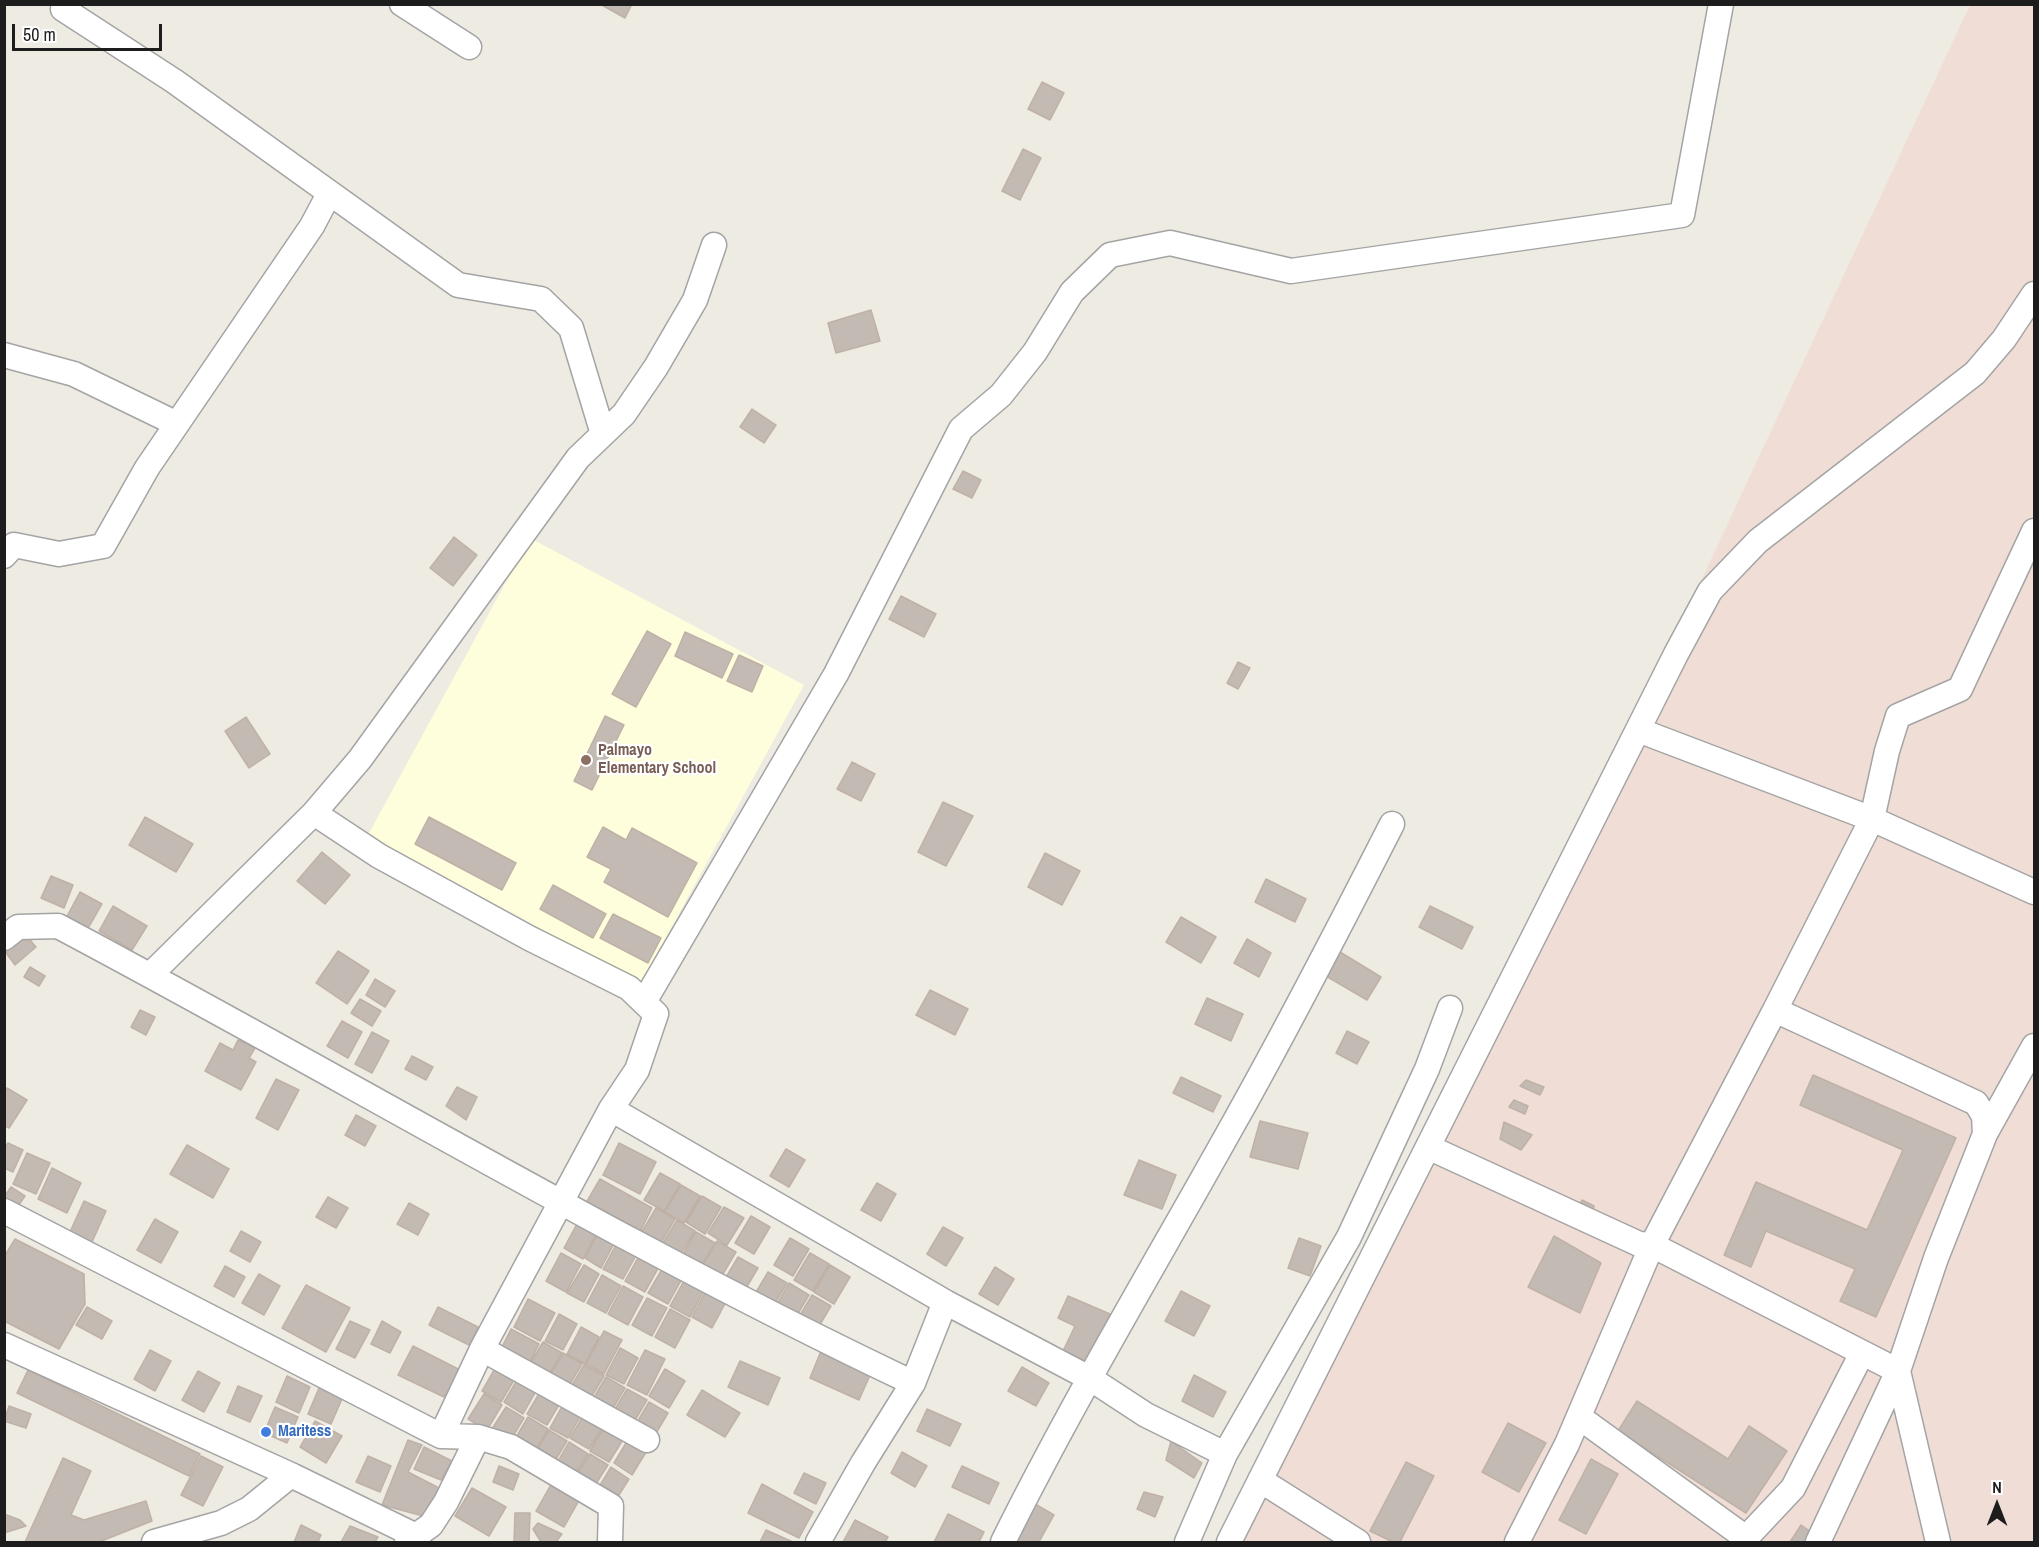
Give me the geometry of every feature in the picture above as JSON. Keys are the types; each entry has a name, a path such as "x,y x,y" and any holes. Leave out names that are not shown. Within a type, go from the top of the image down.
{"street":[{"path":"402,4 469,47"},
{"path":"644,1002 836,674 961,429 1000,395 1035,352 1071,291 1110,255 1170,243 1291,271 1682,214 1721,4"},
{"path":"63,9 174,81 458,285 541,299 571,328 603,434"},
{"path":"4,556 14,545 58,554 103,546 147,468 312,226 329,194"},
{"path":"150,975 314,813 360,759 578,458 624,414 656,368 694,300 714,245"},
{"path":"1229,1542 1710,591 1758,541 1975,373 2004,339 2034,294"},
{"path":"4,355 74,374 177,424"},
{"path":"1517,1542 1568,1444 1652,1245 1872,819 1887,751 1898,716 1960,689 2034,531"},
{"path":"1638,730 1872,819 2034,892"},
{"path":"314,813 379,856 529,938 629,988 656,1014 638,1070 611,1109 482,1349 441,1436"},
{"path":"1003,1542 1090,1379 1289,1022 1392,824"},
{"path":"4,938 18,927 58,926 561,1202 814,1335 913,1383"},
{"path":"1187,1542 1225,1454 1349,1237 1426,1069 1450,1008"},
{"path":"1775,1010 1976,1103 1983,1116 1985,1134"},
{"path":"1818,1542 1898,1371 1936,1258 1985,1134 2034,1046"},
{"path":"611,1109 945,1302 1090,1379 1146,1415 1225,1454"},
{"path":"1428,1148 1639,1244 1652,1245 1898,1371"},
{"path":"4,1211 441,1436 478,1437 511,1447 611,1506 610,1542"},
{"path":"818,1542 863,1463 913,1383 945,1302"},
{"path":"4,1345 291,1475 414,1540 431,1525 446,1502 478,1437"},
{"path":"482,1349 647,1440"},
{"path":"1579,1417 1746,1540 1793,1488 1862,1353"},
{"path":"1898,1371 1938,1542"},
{"path":"154,1542 221,1523 249,1509 291,1475"},
{"path":"1260,1480 1358,1542"}],"shaded area":[{"path":"1970,5 2034,5 2034,1542 1229,1542 1542,921"},
{"name":"Palmayo Elementary School","path":"530,538 804,685 641,983 368,835"}],"building":[{"path":"600,4 632,4 625,18"},
{"path":"1042,82 1064,93 1050,120 1028,109"},
{"path":"1023,149 1041,158 1020,200 1002,191"},
{"path":"871,310 880,341 836,353 828,323"},
{"path":"752,409 776,425 764,443 740,427"},
{"path":"963,471 981,480 972,498 953,489"},
{"path":"454,537 477,555 453,586 430,568"},
{"path":"901,596 936,614 924,637 889,619"},
{"path":"647,631 671,644 636,707 612,694"},
{"path":"685,632 733,654 722,678 675,656"},
{"path":"739,655 763,666 752,692 727,681"},
{"path":"1238,662 1250,668 1238,689 1227,683"},
{"path":"605,716 624,725 592,790 574,781"},
{"path":"246,717 270,754 249,768 225,731"},
{"path":"852,762 875,774 861,801 837,789"},
{"path":"943,802 973,816 946,866 918,852"},
{"path":"145,817 193,844 176,872 129,845"},
{"path":"429,817 516,863 502,890 415,844"},
{"path":"603,827 626,840 632,828 697,863 668,917 604,882 611,869 587,857"},
{"path":"322,852 350,875 325,904 297,881"},
{"path":"1045,853 1080,871 1062,905 1028,887"},
{"path":"51,876 73,885 64,908 41,898"},
{"path":"1266,879 1306,899 1295,922 1255,902"},
{"path":"553,885 606,914 593,938 540,909"},
{"path":"80,892 102,904 86,932 65,920"},
{"path":"113,906 147,926 132,950 99,931"},
{"path":"1430,906 1473,927 1462,949 1419,927"},
{"path":"613,914 661,938 648,963 600,938"},
{"path":"1181,917 1216,937 1201,963 1166,942"},
{"path":"24,933 36,947 15,965 4,950"},
{"path":"1247,939 1271,953 1259,977 1234,963"},
{"path":"338,951 369,971 347,1004 316,983"},
{"path":"1340,952 1381,977 1367,1000 1326,976"},
{"path":"30,967 45,976 39,986 24,977"},
{"path":"375,979 395,991 385,1007 366,995"},
{"path":"930,990 968,1009 955,1035 916,1015"},
{"path":"1207,998 1243,1014 1231,1041 1195,1024"},
{"path":"360,999 381,1011 372,1026 351,1013"},
{"path":"140,1010 155,1017 146,1035 131,1027"},
{"path":"342,1021 362,1032 348,1058 327,1046"},
{"path":"1347,1031 1369,1042 1357,1064 1336,1053"},
{"path":"372,1032 389,1041 372,1073 355,1064"},
{"path":"238,1040 255,1048 249,1058 256,1062 241,1090 205,1071 220,1043 233,1050"},
{"path":"412,1056 433,1067 426,1080 405,1069"},
{"path":"1813,1075 1956,1138 1876,1317 1840,1301 1855,1269 1766,1231 1751,1267 1724,1255 1756,1182 1867,1230 1903,1150 1800,1105"},
{"path":"1181,1077 1221,1096 1213,1112 1173,1093"},
{"path":"276,1079 299,1090 278,1130 256,1118"},
{"path":"1526,1080 1544,1087 1540,1095 1520,1086"},
{"path":"457,1087 477,1097 466,1120 446,1106"},
{"path":"7,1088 27,1100 9,1128 4,1125 4,1092"},
{"path":"1514,1100 1528,1106 1525,1114 1509,1107"},
{"path":"356,1115 376,1126 365,1146 345,1135"},
{"path":"1260,1121 1308,1133 1298,1169 1250,1157"},
{"path":"1504,1122 1532,1135 1521,1150 1500,1139"},
{"path":"8,1143 23,1150 13,1172 4,1168 4,1149"},
{"path":"619,1143 656,1162 640,1194 603,1175"},
{"path":"187,1145 229,1169 213,1198 170,1174"},
{"path":"786,1149 805,1160 789,1187 770,1176"},
{"path":"27,1153 50,1163 36,1194 13,1184"},
{"path":"1139,1160 1176,1175 1162,1209 1124,1195"},
{"path":"52,1168 81,1183 67,1213 38,1199"},
{"path":"660,1173 680,1184 664,1211 644,1200"},
{"path":"600,1179 652,1208 640,1232 586,1203"},
{"path":"877,1183 896,1194 881,1221 861,1210"},
{"path":"681,1185 700,1196 684,1223 665,1212"},
{"path":"11,1187 25,1196 16,1209 4,1202 4,1197"},
{"path":"702,1196 721,1207 705,1234 686,1222"},
{"path":"328,1197 348,1208 336,1228 316,1217"},
{"path":"1582,1200 1594,1206 1592,1216 1577,1209"},
{"path":"84,1201 106,1211 92,1242 70,1232"},
{"path":"409,1203 429,1214 418,1235 397,1224"},
{"path":"724,1207 744,1218 727,1245 708,1233"},
{"path":"656,1208 675,1219 659,1246 640,1235"},
{"path":"751,1216 770,1227 754,1254 735,1243"},
{"path":"155,1219 178,1232 161,1263 137,1250"},
{"path":"579,1220 598,1231 583,1259 564,1248"},
{"path":"677,1220 695,1231 678,1258 660,1248"},
{"path":"943,1227 963,1238 946,1266 927,1254"},
{"path":"241,1231 261,1242 250,1262 230,1251"},
{"path":"599,1232 616,1240 601,1268 585,1258"},
{"path":"696,1232 715,1243 699,1270 680,1259"},
{"path":"1554,1236 1601,1263 1580,1313 1528,1287"},
{"path":"790,1238 809,1249 793,1276 774,1265"},
{"path":"1299,1238 1321,1246 1310,1276 1288,1268"},
{"path":"15,1239 84,1274 85,1304 59,1349 4,1321 4,1257"},
{"path":"618,1241 638,1252 623,1279 603,1269"},
{"path":"717,1241 736,1252 720,1279 701,1268"},
{"path":"561,1253 581,1264 566,1292 546,1281"},
{"path":"810,1253 829,1264 813,1291 794,1280"},
{"path":"640,1254 660,1265 645,1292 625,1281"},
{"path":"738,1257 758,1268 742,1295 722,1284"},
{"path":"584,1265 599,1274 584,1302 567,1293"},
{"path":"830,1265 850,1277 834,1304 814,1292"},
{"path":"225,1266 245,1277 234,1297 214,1286"},
{"path":"664,1266 683,1277 668,1304 648,1293"},
{"path":"995,1267 1014,1279 998,1305 979,1294"},
{"path":"768,1272 787,1283 771,1310 752,1299"},
{"path":"259,1274 280,1286 264,1315 242,1303"},
{"path":"602,1275 621,1286 606,1313 587,1303"},
{"path":"685,1279 705,1289 690,1317 670,1306"},
{"path":"789,1283 809,1295 793,1322 773,1311"},
{"path":"306,1285 350,1308 326,1352 282,1328"},
{"path":"623,1286 643,1297 628,1325 608,1314"},
{"path":"707,1289 727,1300 712,1328 692,1317"},
{"path":"1181,1291 1210,1306 1194,1336 1165,1321"},
{"path":"812,1295 831,1306 815,1333 796,1322"},
{"path":"1068,1296 1110,1314 1088,1362 1063,1351 1075,1326 1058,1318"},
{"path":"647,1298 667,1308 652,1336 632,1325"},
{"path":"528,1299 555,1313 540,1341 514,1327"},
{"path":"87,1307 112,1321 102,1339 76,1325"},
{"path":"438,1307 478,1327 469,1345 429,1325"},
{"path":"670,1309 690,1320 675,1348 655,1337"},
{"path":"559,1314 577,1324 563,1350 545,1341"},
{"path":"350,1321 370,1330 355,1358 336,1349"},
{"path":"382,1321 401,1332 390,1353 371,1344"},
{"path":"581,1327 599,1337 585,1364 567,1354"},
{"path":"511,1329 539,1344 526,1370 498,1355"},
{"path":"604,1331 622,1340 604,1374 586,1364"},
{"path":"543,1342 562,1353 546,1380 527,1369"},
{"path":"413,1346 462,1371 458,1390 449,1389 444,1397 398,1375"},
{"path":"620,1348 638,1358 624,1384 606,1375"},
{"path":"150,1350 171,1361 155,1391 134,1379"},
{"path":"645,1350 665,1359 647,1395 627,1385"},
{"path":"821,1351 871,1373 859,1400 810,1378"},
{"path":"563,1353 582,1364 566,1391 547,1380"},
{"path":"740,1361 780,1378 768,1405 728,1387"},
{"path":"498,1363 517,1375 501,1402 482,1391"},
{"path":"584,1365 604,1376 587,1404 568,1392"},
{"path":"1022,1367 1049,1383 1036,1406 1008,1391"},
{"path":"665,1369 685,1381 669,1408 649,1396"},
{"path":"28,1370 200,1454 189,1476 17,1393"},
{"path":"198,1371 220,1383 204,1412 182,1400"},
{"path":"520,1375 539,1386 523,1414 504,1402"},
{"path":"1194,1375 1226,1392 1213,1417 1182,1401"},
{"path":"287,1376 310,1387 299,1413 276,1402"},
{"path":"606,1377 625,1388 609,1415 590,1404"},
{"path":"238,1386 262,1396 250,1422 227,1412"},
{"path":"543,1387 563,1398 547,1425 527,1414"},
{"path":"319,1388 342,1399 331,1424 308,1414"},
{"path":"627,1389 647,1400 631,1427 611,1416"},
{"path":"702,1390 740,1413 725,1437 687,1415"},
{"path":"484,1394 502,1405 487,1430 468,1419"},
{"path":"566,1399 584,1410 568,1438 550,1428"},
{"path":"1637,1401 1728,1459 1749,1426 1787,1451 1746,1513 1618,1431"},
{"path":"649,1402 668,1413 652,1440 633,1429"},
{"path":"9,1406 31,1414 26,1428 4,1421"},
{"path":"275,1407 298,1417 287,1443 264,1433"},
{"path":"506,1407 524,1418 509,1443 490,1432"},
{"path":"927,1409 961,1424 950,1446 917,1431"},
{"path":"586,1411 606,1422 589,1449 570,1438"},
{"path":"528,1417 548,1429 532,1456 512,1444"},
{"path":"315,1421 342,1436 326,1463 300,1447"},
{"path":"1508,1423 1546,1443 1519,1492 1482,1472"},
{"path":"606,1424 626,1435 609,1462 590,1451"},
{"path":"549,1430 567,1441 552,1466 534,1455"},
{"path":"629,1438 648,1449 632,1475 614,1463"},
{"path":"408,1440 422,1445 408,1472 441,1489 427,1517 382,1505"},
{"path":"1171,1441 1202,1463 1194,1478 1166,1460"},
{"path":"569,1442 588,1454 572,1479 554,1468"},
{"path":"424,1447 452,1461 441,1480 414,1469"},
{"path":"902,1452 927,1466 915,1487 891,1473"},
{"path":"590,1454 608,1465 592,1490 574,1479"},
{"path":"201,1456 223,1467 203,1506 181,1495"},
{"path":"368,1456 391,1466 380,1492 356,1482"},
{"path":"63,1458 91,1471 71,1515 84,1520 146,1501 152,1521 99,1542 25,1542"},
{"path":"1591,1459 1618,1474 1586,1534 1559,1520"},
{"path":"1406,1462 1434,1476 1400,1542 1393,1542 1370,1531"},
{"path":"499,1466 519,1474 513,1490 493,1482"},
{"path":"962,1466 999,1483 989,1504 952,1487"},
{"path":"611,1467 629,1479 614,1503 596,1492"},
{"path":"804,1473 826,1483 816,1504 794,1493"},
{"path":"553,1481 581,1497 564,1527 536,1511"},
{"path":"762,1484 813,1512 799,1538 748,1513"},
{"path":"472,1488 506,1507 489,1536 455,1516"},
{"path":"1144,1492 1163,1497 1155,1517 1137,1509"},
{"path":"1030,1501 1054,1515 1039,1542 1010,1542"},
{"path":"515,1513 530,1513 529,1542 514,1542"},
{"path":"4,1514 20,1520 26,1526 4,1533"},
{"path":"948,1514 984,1532 979,1542 934,1542"},
{"path":"855,1520 888,1537 885,1542 843,1542"},
{"path":"538,1523 562,1534 556,1542 541,1542 533,1529"},
{"path":"301,1525 321,1535 318,1542 294,1542"},
{"path":"1801,1525 1814,1534 1809,1542 1790,1542"},
{"path":"350,1526 378,1537 375,1542 341,1542"},
{"path":"766,1530 793,1542 760,1542"}],"place":[{"name":"Palmayo Elementary School","path":"586,760"},
{"name":"Maritess","path":"266,1432"}]}
